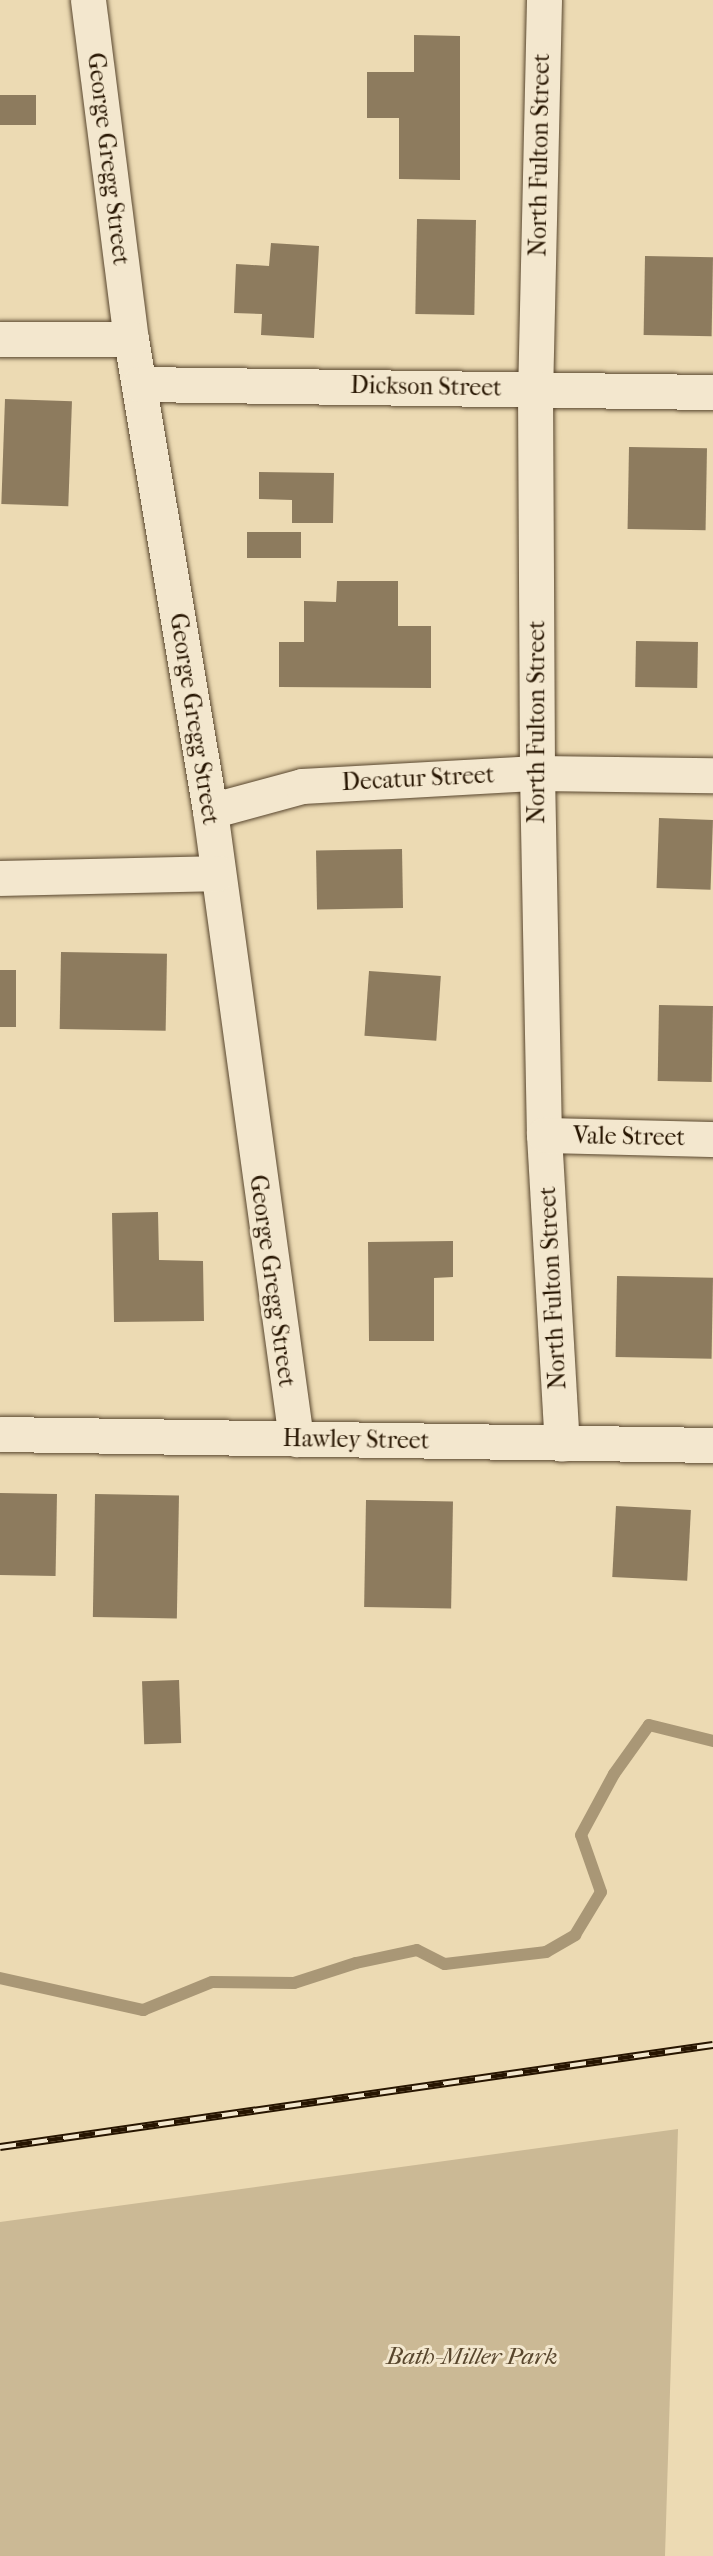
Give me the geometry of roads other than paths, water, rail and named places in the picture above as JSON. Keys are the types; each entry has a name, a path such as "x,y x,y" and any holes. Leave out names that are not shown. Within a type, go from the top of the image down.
{"street":[{"name":"George Gregg Street","path":"88,0 131,339 210,811 296,1439"},
{"name":"North Fulton Street","path":"544,0 535,388 537,773 544,1135 562,1443"},
{"path":"0,340 131,339"},
{"name":"Dickson Street","path":"139,384 713,392"},
{"name":"Decatur Street","path":"210,811 302,786 537,773 713,775"},
{"path":"0,878 218,873"},
{"name":"Vale Street","path":"544,1135 713,1139"},
{"name":"Hawley Street","path":"0,1434 713,1445"}],"waterway":[{"path":"0,1978 143,2010 212,1982 294,1983 356,1963 417,1950 445,1964 546,1952 575,1935 601,1892 581,1835 614,1774 649,1725 713,1741"}],"railway":[{"path":"0,2147 713,2045"}],"park label":[{"name":"Bath-Miller Park","path":"472,2357"}]}
